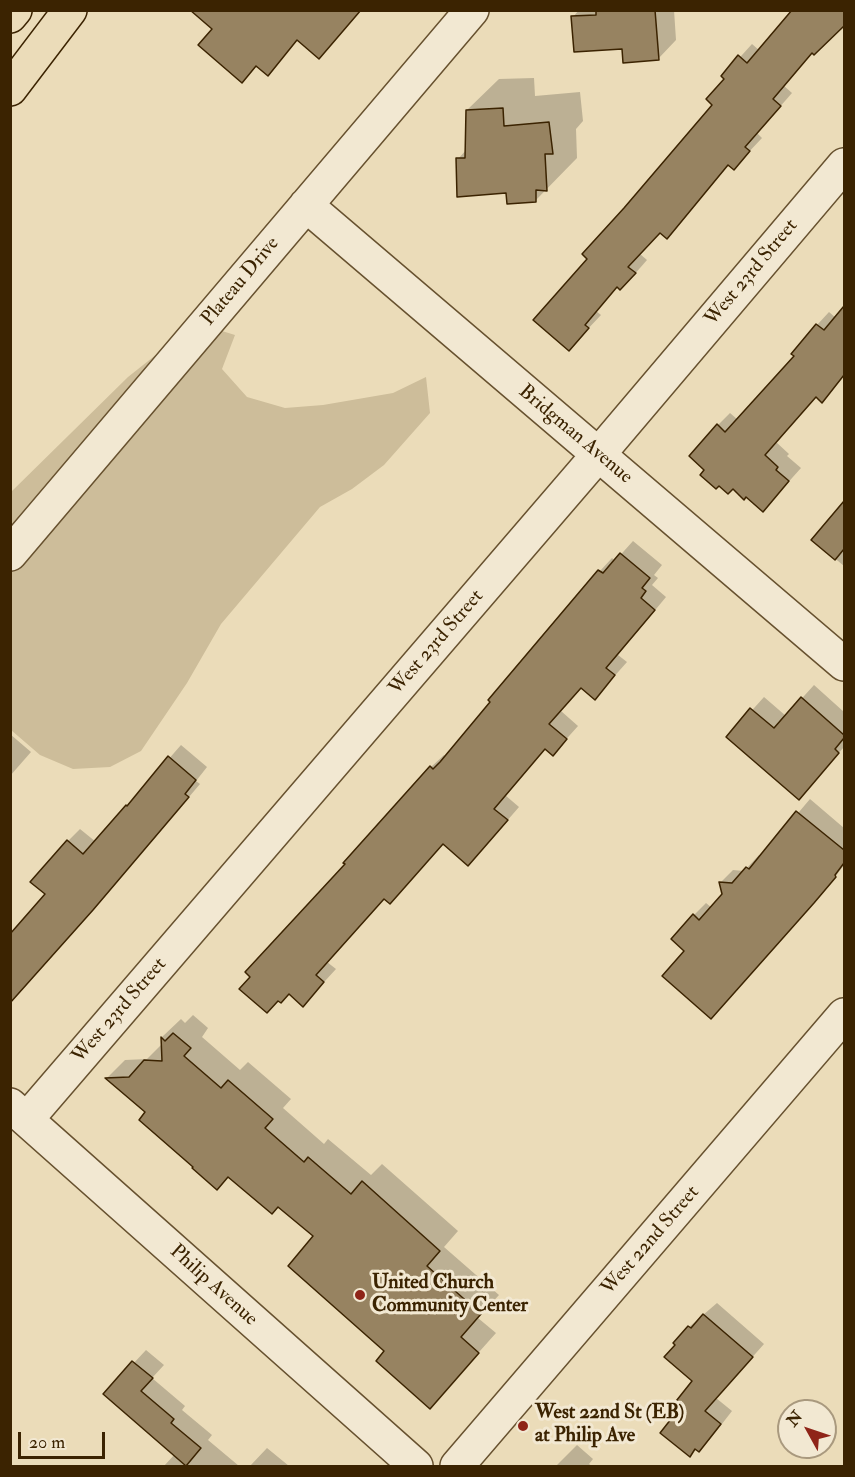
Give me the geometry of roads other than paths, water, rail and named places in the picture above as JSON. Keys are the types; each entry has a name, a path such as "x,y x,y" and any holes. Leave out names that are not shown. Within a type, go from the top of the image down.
{"highway":[{"path":"10,15 15,10"},
{"path":"10,76 67,10"},
{"path":"10,89 67,10"}],"street":[{"name":"Plateau Drive","path":"10,554 472,10"},
{"name":"West 23rd Street","path":"19,1112 598,455 844,165"},
{"name":"Bridgman Avenue","path":"306,205 844,664"},
{"name":"West 22nd Street","path":"457,1467 844,1015"},
{"name":"Philip Avenue","path":"19,1112 416,1467"}],"place":[{"name":"United Church Community Center","path":"360,1295"},
{"name":"West 22nd St (EB) at Philip Ave","path":"523,1426"}]}
